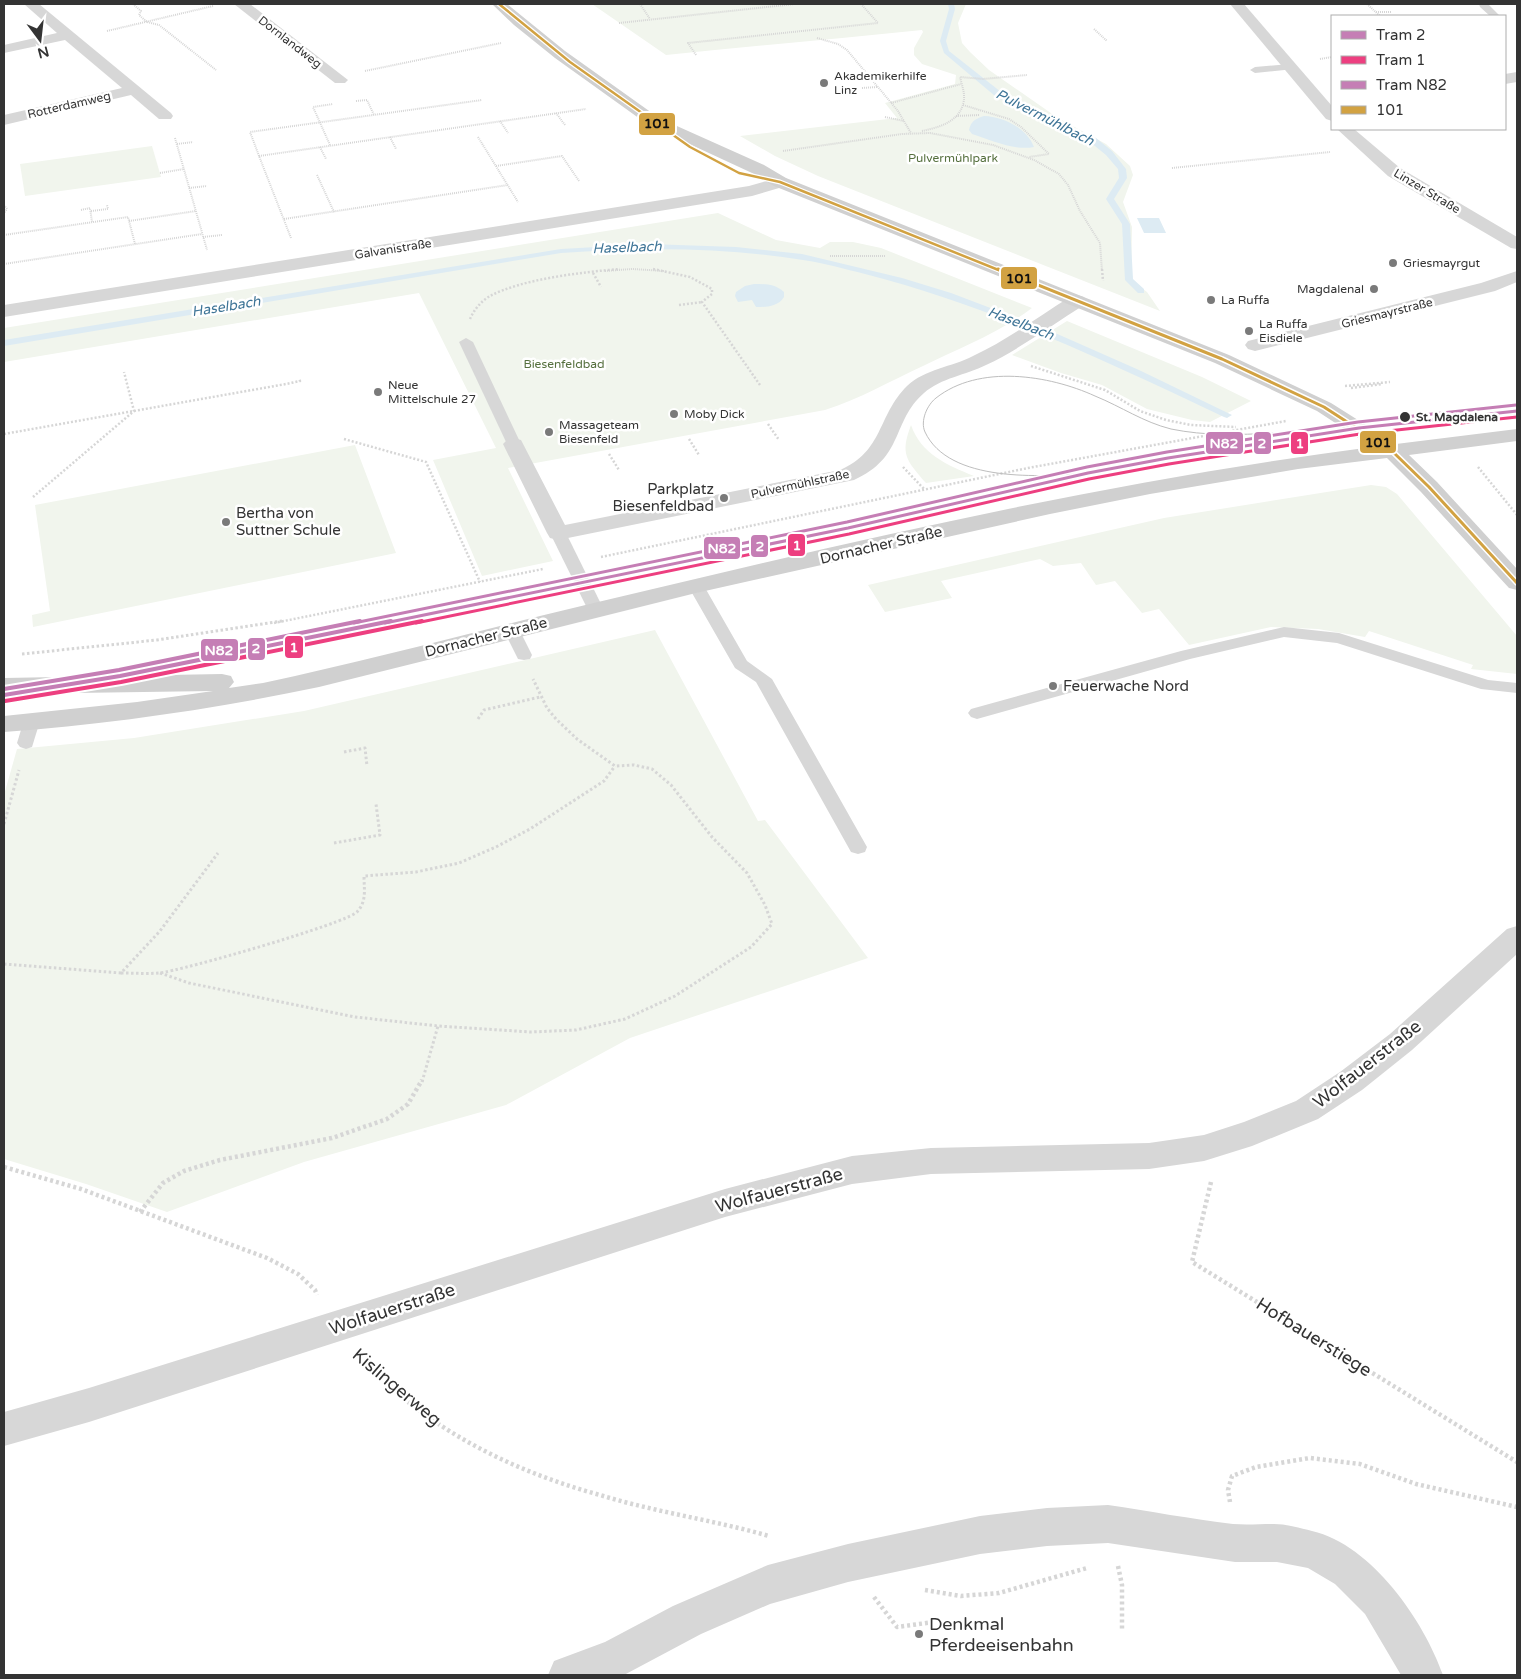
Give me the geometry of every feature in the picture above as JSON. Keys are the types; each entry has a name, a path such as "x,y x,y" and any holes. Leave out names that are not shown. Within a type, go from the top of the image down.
{"street":[{"path":"31,4 164,116"},
{"name":"Dornlandweg","path":"241,4 340,80"},
{"path":"499,4 550,47 610,92 682,141 729,168 746,175 780,182 1077,301 1260,376 1334,413 1392,451 1429,487 1517,583"},
{"path":"1237,4 1331,115"},
{"path":"4,49 70,37"},
{"name":"Rotterdamweg","path":"4,120 134,90"},
{"path":"1316,97 1331,96"},
{"name":"Linzer Straße","path":"1346,130 1370,153 1394,172 1517,244"},
{"name":"Galvanistraße","path":"4,311 700,200 752,191 780,182"},
{"name":"Griesmayrstraße","path":"1255,346 1488,287 1517,276"},
{"name":"Pulvermühlstraße","path":"558,533 855,473 869,465 882,449 904,402 917,388 984,358 1077,301"},
{"name":"Dornacher Straße","path":"4,724 29,732 137,710 254,693 318,680 374,664 696,586 1106,496 1298,463 1517,435"},
{"path":"514,444 558,533"},
{"name":"Dornacher Straße","path":"4,686 193,684 374,664"},
{"path":"29,732 46,686"},
{"name":"Wolfauerstraße","path":"4,1429 89,1405 725,1203 852,1170 931,1161 1149,1156 1204,1148 1252,1133 1307,1110 1351,1081 1400,1042 1517,937"},
{"path":"568,1675 614,1659 688,1620 768,1585 848,1563 980,1535 1047,1527 1108,1524 1235,1542 1277,1543 1314,1550 1349,1570 1379,1600 1407,1644 1423,1675"}],"lane":[{"path":"1485,4 1483,5 1485,8 1494,15"},
{"path":"1255,70 1290,66"},
{"path":"466,342 514,444"},
{"path":"558,533 596,610"},
{"path":"696,586 741,664 763,679 858,847"},
{"path":"512,631 524,655"},
{"path":"977,713 1187,655 1284,632 1340,638 1487,685 1517,688"}],"path":[{"path":"133,4 141,11 139,15 147,22 159,25 216,70"},
{"path":"640,4 650,19"},
{"path":"619,23 795,4"},
{"path":"696,55 688,43 878,23 861,4"},
{"path":"1367,4 1379,15"},
{"path":"70,37 147,22 214,6"},
{"path":"1376,12 1392,12"},
{"path":"1094,29 1107,41"},
{"path":"817,38 843,47 891,103 911,133"},
{"path":"356,72 509,42"},
{"path":"781,151 937,129 956,116 963,106 964,97 960,77 984,79 1027,75"},
{"path":"891,103 962,84"},
{"path":"862,88 878,87"},
{"path":"294,245 250,132 482,100"},
{"path":"963,106 1009,119 1021,127 1049,154 1029,158"},
{"path":"259,156 589,108"},
{"path":"556,113 564,125"},
{"path":"956,116 979,115"},
{"path":"164,116 171,121 208,253"},
{"path":"885,116 904,121"},
{"path":"500,121 508,133"},
{"path":"319,122 330,146"},
{"path":"911,133 941,134 972,140 1029,158 1059,174 1068,185 1100,243 1103,284"},
{"path":"390,137 396,149"},
{"path":"478,137 523,209"},
{"path":"177,144 193,142"},
{"path":"320,147 326,159"},
{"path":"1172,168 1338,152"},
{"path":"496,166 562,156 579,181"},
{"path":"160,173 184,170"},
{"path":"317,175 334,212"},
{"path":"284,219 508,185"},
{"path":"189,188 206,186"},
{"path":"90,211 108,209 107,204"},
{"path":"4,205 7,209 4,213"},
{"path":"81,210 90,208 92,222"},
{"path":"129,220 196,211"},
{"path":"4,235 128,217 135,244"},
{"path":"4,264 202,234"},
{"path":"204,238 222,235"},
{"path":"830,256 894,256"},
{"path":"466,342 472,314 480,303 491,295 534,283 621,269 647,269 694,279 712,289 712,294 702,302 679,305"},
{"path":"593,273 601,287"},
{"path":"702,302 760,385"},
{"path":"1027,364 1105,390 1140,411 1166,420 1191,425 1244,428"},
{"path":"124,372 134,411"},
{"path":"4,434 300,381 299,378"},
{"path":"1343,386 1390,382 1375,386 1351,388"},
{"path":"33,497 134,411"},
{"path":"768,424 779,440"},
{"path":"344,438 426,462 480,582"},
{"path":"689,439 699,455"},
{"path":"609,454 619,470"},
{"path":"1474,463 1517,515"},
{"path":"916,481 925,490"},
{"path":"160,973 189,983 354,1017 438,1026 531,1032 576,1030 625,1019 675,996 752,947 772,924 765,905 747,873 712,837 671,785 652,769 634,765 615,766 560,725 546,710 524,655"},
{"path":"478,719 484,710 540,697"},
{"path":"4,824 29,732"},
{"path":"344,752 364,748 368,766"},
{"path":"4,964 34,968 121,973 160,973 191,966 292,936 354,914 364,903 364,876 416,872 460,862 496,847 530,829 604,781 615,766"},
{"path":"334,843 380,835 376,804"},
{"path":"121,973 145,951 180,908 218,853"},
{"path":"140,1212 163,1183 184,1171 220,1160 332,1138 387,1119 408,1104 422,1081 438,1026"},
{"name":"Kislingerweg","path":"4,1166 81,1189 267,1258 298,1274 315,1290 323,1312 358,1357 424,1414 472,1443 504,1459 578,1489 644,1506 728,1524 769,1536"},
{"name":"Hofbauerstiege","path":"1212,1178 1210,1196 1192,1262 1517,1462"},
{"path":"1235,1542 1228,1490 1232,1476 1256,1467 1310,1458 1360,1464 1416,1484 1517,1507"},
{"path":"925,1590 961,1596 999,1593 1087,1568 1108,1524"},
{"path":"1108,1524 1122,1585 1122,1629"},
{"path":"848,1563 897,1627 934,1622"}],"green space":[{"name":"Pulvermühlpark","path":"592,4 966,4 958,23 962,43 970,52 989,70 1058,118 1106,144 1130,166 1133,175 1123,202 1132,227 1131,280 1147,292 1160,311 818,176 775,156 740,136 897,118 885,103 955,84 956,75 922,64 914,55 914,48 923,32 922,30 666,55"},
{"path":"152,146 161,177 25,196 20,164"},
{"name":"Biesenfeldbad","path":"718,213 776,240 820,248 830,242 853,242 881,248 1032,308 979,340 863,395 825,410 508,468 553,561 482,576 433,460 496,448 419,293 4,362 4,328"},
{"path":"1067,321 1202,377 1251,401 1210,422 1192,420 1147,409 1102,385 1061,373 1012,355"},
{"path":"911,425 915,435 928,451 945,463 974,476 926,483 907,456 906,443"},
{"path":"355,445 396,553 33,627 32,615 50,611 35,505"},
{"path":"1371,485 1386,487 1397,494 1517,636 1517,674 1471,669 1473,665 1369,631 1365,637 1318,629 1271,627 1189,645 1159,609 1142,613 1115,581 1096,585 1081,563 1053,566 1040,559 941,581 952,598 885,612 868,585 1164,518"},
{"path":"655,630 758,821 765,820 868,958 630,1038 506,1105 304,1162 167,1212 86,1184 4,1159 4,795 17,749 134,738 304,711"}],"shaded area":[{"path":"984,116 999,118 1013,124 1025,134 1034,147 1011,146 972,134 969,130 972,122"},
{"path":"1137,218 1159,218 1166,233 1144,233"},
{"path":"766,284 777,287 784,292 784,297 775,305 768,306 756,307 752,300 738,302 735,296 736,292 745,286"}],"waterway":[{"name":"Pulvermühlbach","path":"951,4 952,9 943,41 946,52 998,94 1046,120 1093,140 1109,153 1122,169 1123,178 1110,199 1126,224 1129,280 1141,291"},
{"name":"Haselbach","path":"4,343 561,251 620,247 707,248 766,252 809,258 899,280 948,295 1043,331 1227,415"}],"tram line":[{"path":"1088,473 1022,475 998,473 975,468 954,460 937,449 925,432 923,423 925,414 936,398 953,387 973,380 1014,376 1036,378 1077,389 1171,429 1196,433 1273,433"},
{"name":"N82","path":"4,689 119,670 581,577 847,522 1087,467 1167,452 1358,422 1516,405"},
{"name":"2","path":"4,695 120,676 582,583 848,528 1088,473 1168,458 1359,428 1517,411"},
{"name":"1","path":"5,701 121,682 583,589 849,534 1089,479 1169,464 1360,434 1517,417"}],"transit line":[{"name":"101","path":"499,4 534,34 589,75 690,147 726,168 749,176 780,182 1222,359 1324,407 1392,451 1429,487 1517,583"}],"place":[{"name":"Akademikerhilfe Linz","path":"824,83"},
{"name":"Griesmayrgut","path":"1393,263"},
{"name":"Magdalenal","path":"1374,289"},
{"name":"La Ruffa","path":"1211,300"},
{"name":"La Ruffa Eisdiele","path":"1249,331"},
{"name":"Neue Mittelschule 27","path":"378,392"},
{"name":"Moby Dick","path":"674,414"},
{"name":"St. Magdalena","path":"1405,417"},
{"name":"Massageteam Biesenfeld","path":"549,432"},
{"name":"Parkplatz Biesenfeldbad","path":"724,498"},
{"name":"Bertha von Suttner Schule","path":"226,522"},
{"name":"Feuerwache Nord","path":"1053,686"},
{"name":"Denkmal Pferdeeisenbahn","path":"919,1634"}]}
